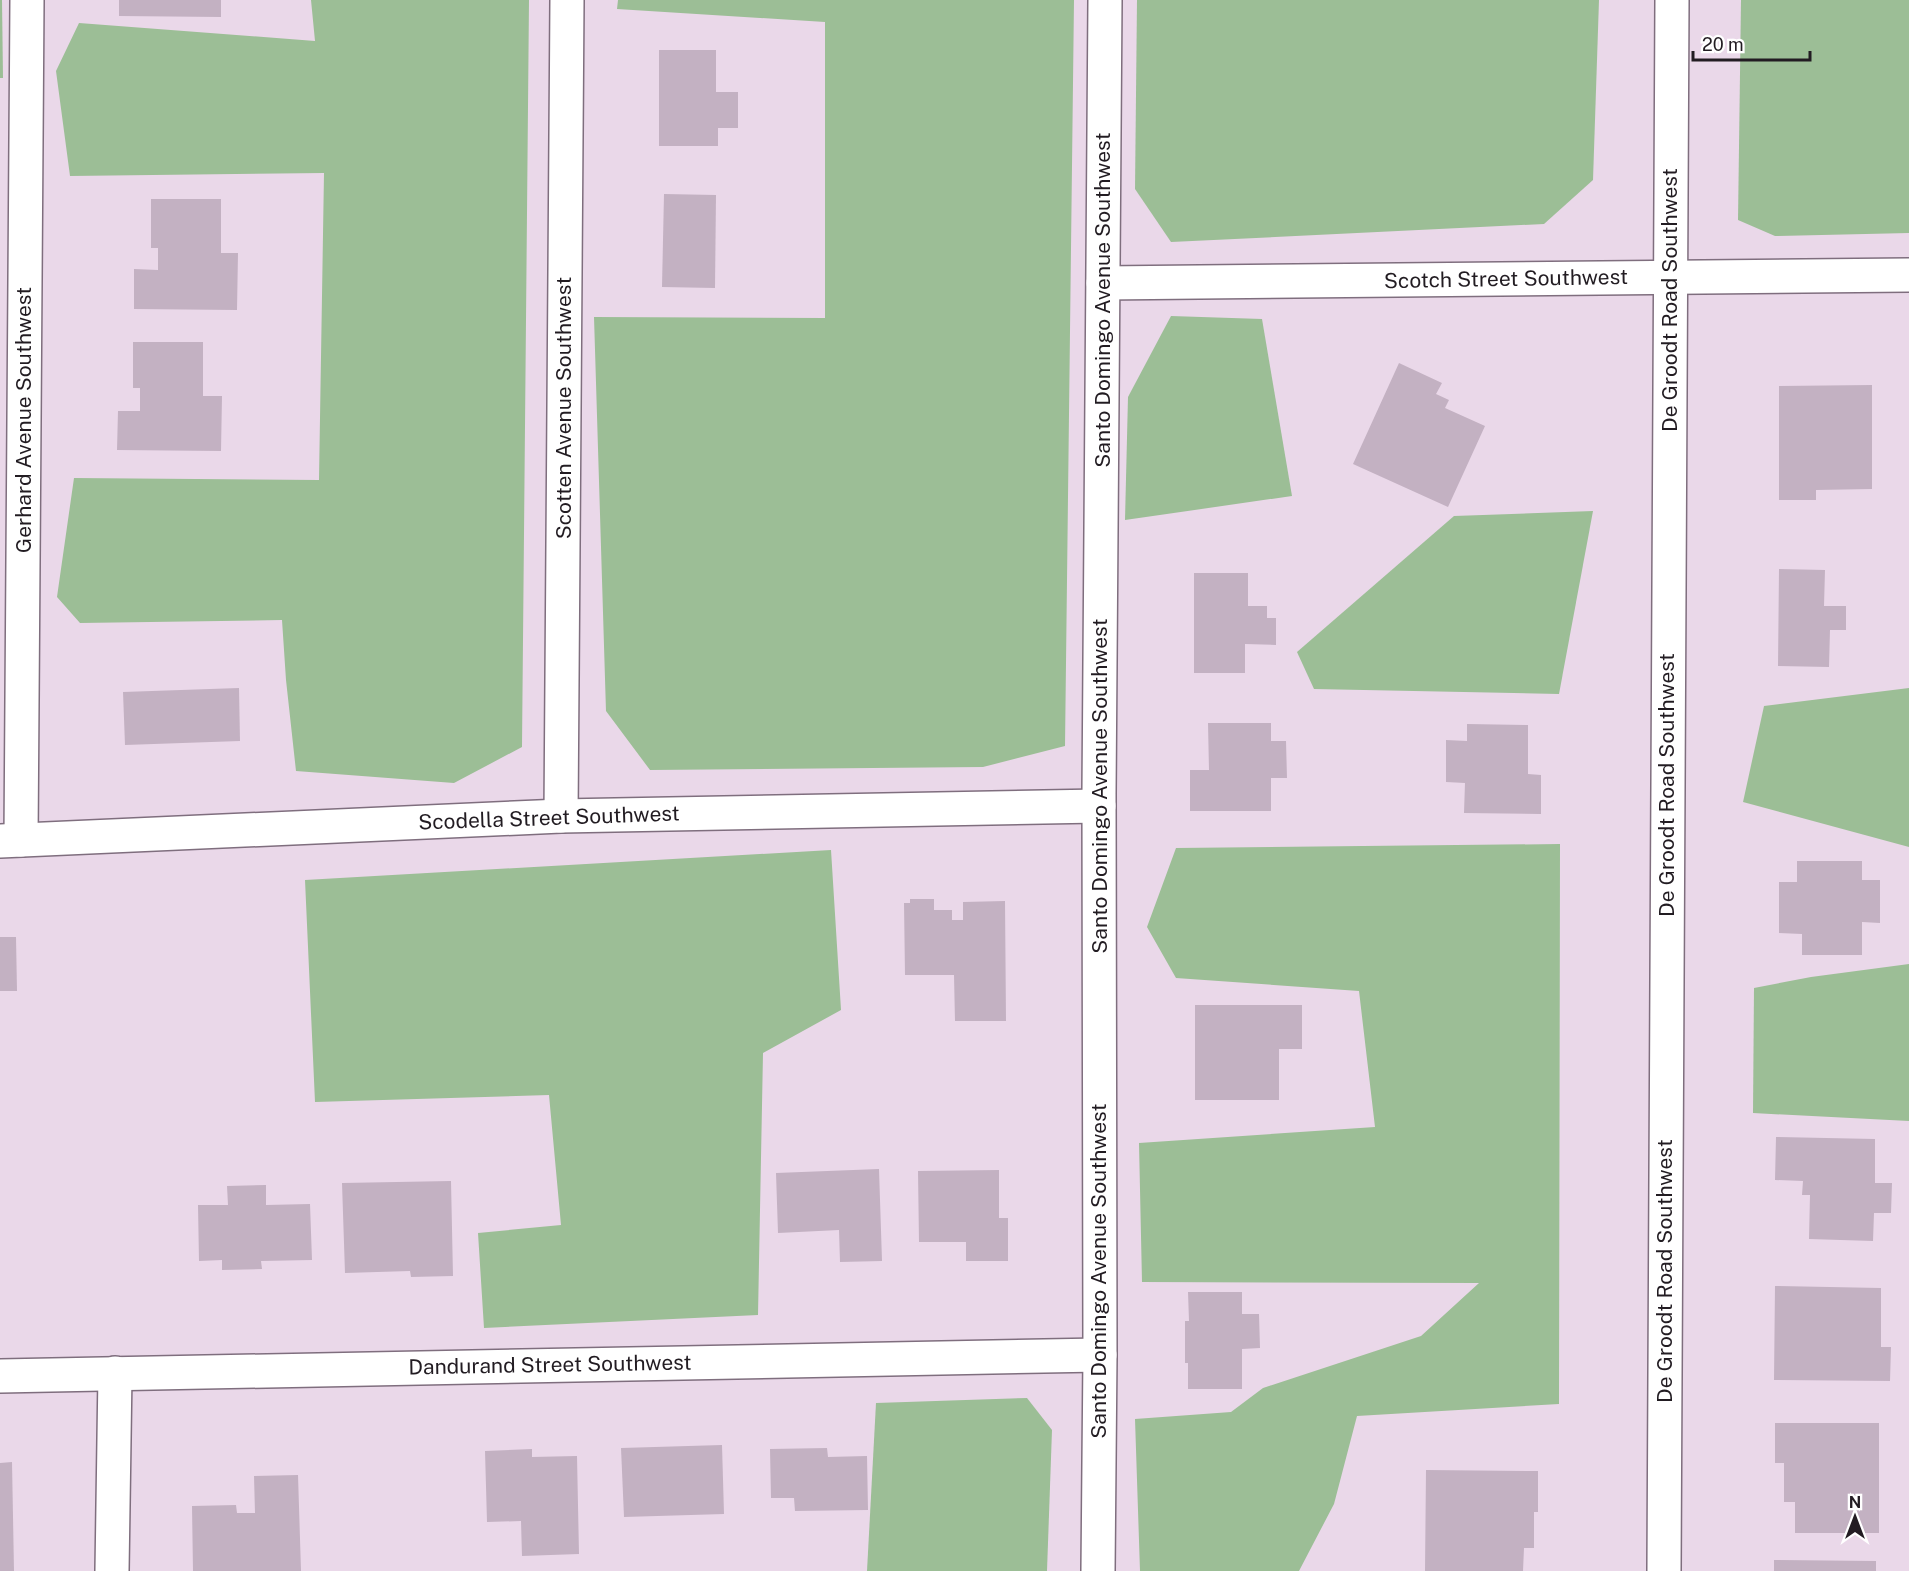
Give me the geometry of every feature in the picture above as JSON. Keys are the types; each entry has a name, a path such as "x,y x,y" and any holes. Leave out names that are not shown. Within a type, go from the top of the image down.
{"street":[{"name":"Gerhard Avenue Southwest","path":"11,840 27,0"},
{"name":"Scotten Avenue Southwest","path":"561,816 567,0"},
{"name":"Santo Domingo Avenue Southwest","path":"1098,1571 1099,806 1105,0"},
{"name":"De Groodt Road Southwest","path":"1664,1571 1672,0"},
{"name":"Scotch Street Southwest","path":"1103,284 1909,275"},
{"name":"Scodella Street Southwest","path":"11,840 561,816 1099,806"},
{"name":"Dandurand Street Southwest","path":"0,1376 1100,1355"},
{"path":"112,1571 115,1373"}],"green space":[{"path":"0,0 2,0 3,78 0,78"},
{"path":"311,0 529,0 522,747 454,783 296,771 282,620 80,623 57,597 74,478 319,480 324,173 70,176 56,71 79,23 315,41"},
{"path":"618,0 1074,0 1065,746 983,767 650,770 606,711 594,317 825,318 825,22 617,9"},
{"path":"1137,0 1599,0 1593,180 1544,224 1171,242 1135,189"},
{"path":"1741,0 1909,0 1909,233 1775,236 1738,220"},
{"path":"1171,316 1262,319 1292,496 1125,520 1128,397"},
{"path":"1593,511 1559,694 1314,689 1297,652 1454,516"},
{"path":"1909,688 1909,847 1743,802 1764,706"},
{"path":"1560,844 1559,1404 1357,1416 1334,1504 1299,1571 1140,1571 1135,1419 1231,1412 1263,1388 1421,1336 1479,1283 1142,1282 1139,1143 1375,1127 1359,991 1176,978 1147,927 1176,848"},
{"path":"831,850 841,1010 763,1053 758,1315 484,1328 478,1233 561,1225 549,1095 315,1102 305,880"},
{"path":"1909,964 1909,1121 1753,1113 1754,988 1811,977"},
{"path":"1027,1398 1052,1430 1047,1571 867,1571 876,1403"}],"building":[{"path":"119,0 221,0 221,17 119,16"},
{"path":"659,50 716,50 716,92 738,92 738,128 718,128 718,146 659,146"},
{"path":"664,194 716,195 715,288 662,287"},
{"path":"151,199 221,199 221,253 238,253 237,310 134,309 134,269 158,270 158,248 151,248"},
{"path":"133,342 203,342 203,396 222,396 221,451 117,450 118,411 140,411 140,388 133,388"},
{"path":"1399,363 1442,383 1436,394 1449,400 1445,408 1485,426 1448,507 1353,464"},
{"path":"1872,385 1872,489 1816,490 1816,500 1779,500 1779,386"},
{"path":"1779,569 1825,570 1824,606 1846,606 1846,630 1830,630 1829,667 1778,666"},
{"path":"1194,573 1248,573 1248,606 1267,606 1267,618 1276,618 1276,645 1245,644 1245,673 1194,673"},
{"path":"239,688 240,741 125,745 123,692"},
{"path":"1208,723 1271,723 1271,741 1286,741 1287,778 1271,778 1271,811 1190,811 1190,770 1209,770"},
{"path":"1467,724 1528,725 1528,774 1541,775 1541,814 1464,813 1465,783 1446,782 1446,740 1467,741"},
{"path":"1797,861 1862,861 1862,880 1880,880 1880,923 1862,922 1862,955 1802,955 1802,934 1779,933 1779,882 1797,882"},
{"path":"910,899 934,899 934,910 952,910 952,920 963,920 963,902 1005,901 1006,1021 955,1021 954,975 905,975 904,903 910,903"},
{"path":"0,937 16,937 17,991 0,991"},
{"path":"1195,1005 1302,1005 1302,1049 1279,1049 1279,1100 1195,1100"},
{"path":"1776,1137 1875,1139 1875,1183 1892,1183 1891,1213 1874,1213 1873,1241 1809,1239 1810,1195 1802,1195 1803,1181 1775,1180"},
{"path":"879,1169 882,1261 840,1262 839,1230 778,1233 776,1173"},
{"path":"999,1170 999,1218 1008,1218 1008,1261 966,1261 966,1242 919,1242 918,1171"},
{"path":"451,1181 453,1276 411,1277 410,1271 345,1273 342,1183"},
{"path":"266,1185 266,1205 310,1204 312,1260 261,1261 262,1269 222,1270 222,1260 199,1261 198,1205 228,1205 227,1186"},
{"path":"1775,1286 1881,1288 1881,1347 1891,1347 1890,1381 1774,1380"},
{"path":"1188,1292 1242,1292 1242,1314 1259,1314 1260,1348 1242,1349 1242,1389 1188,1389 1188,1363 1185,1363 1185,1321 1189,1321"},
{"path":"1775,1423 1879,1423 1879,1533 1795,1533 1795,1502 1784,1502 1784,1463 1775,1463"},
{"path":"722,1445 724,1514 624,1517 621,1448"},
{"path":"827,1448 828,1457 867,1456 868,1510 795,1511 794,1498 771,1498 770,1449"},
{"path":"532,1449 532,1457 577,1456 579,1554 522,1556 521,1521 487,1522 485,1451"},
{"path":"12,1462 14,1571 0,1571 0,1463"},
{"path":"1426,1470 1538,1471 1538,1512 1534,1512 1534,1548 1524,1548 1523,1571 1425,1571"},
{"path":"298,1475 301,1571 193,1571 192,1506 236,1505 237,1513 255,1513 254,1476"},
{"path":"1774,1560 1876,1561 1876,1571 1774,1571"}]}
